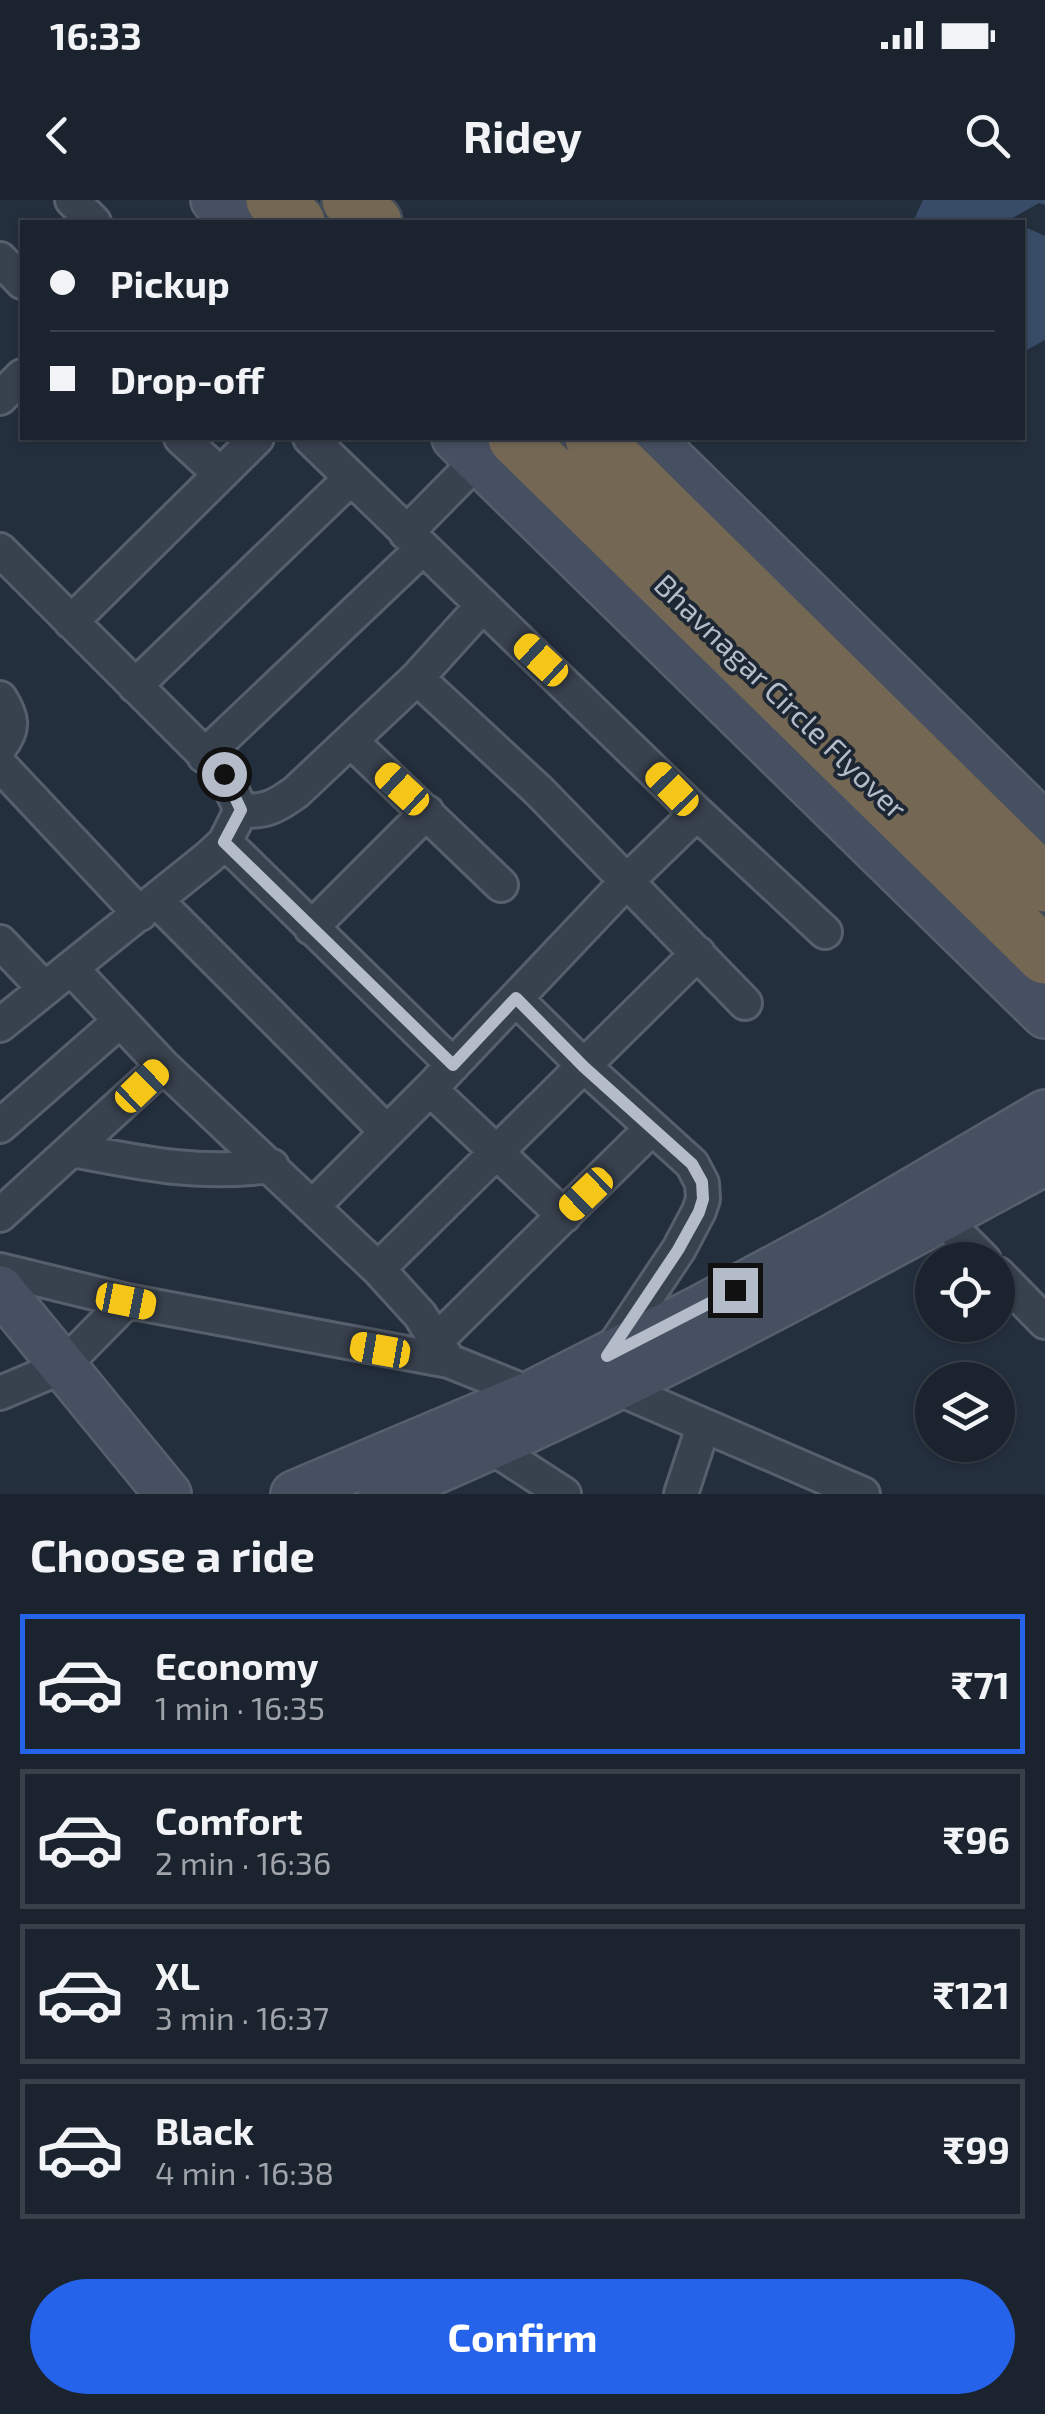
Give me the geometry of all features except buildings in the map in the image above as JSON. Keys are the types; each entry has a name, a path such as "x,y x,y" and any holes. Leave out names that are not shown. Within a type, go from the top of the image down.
{"highway":[{"path":"274,200 294,220"},
{"path":"350,200 372,220"},
{"name":"Bhavnagar Circle Flyover","path":"595,440 1045,884"},
{"name":"Bhavnagar Circle Flyover","path":"483,445 1045,956"}],"street":[{"path":"72,200 92,220"},
{"path":"214,200 233,220"},
{"path":"0,260 20,280"},
{"path":"0,398 20,378"},
{"path":"184,440 219,473"},
{"path":"71,622 255,440"},
{"path":"312,440 696,813 825,932"},
{"path":"652,440 1045,826"},
{"path":"204,756 414,541 483,445 1045,1015"},
{"path":"136,686 351,478"},
{"path":"0,550 224,774 241,810"},
{"path":"241,810 257,812 276,806 352,742 483,605"},
{"path":"417,678 539,791 744,1003"},
{"path":"0,698 12,716 10,734 0,746"},
{"path":"352,742 501,885"},
{"path":"0,765 386,1131"},
{"path":"0,1026 149,908 224,842 241,810"},
{"path":"311,928 427,812"},
{"path":"312,1207 696,813"},
{"path":"224,842 453,1065"},
{"path":"0,942 45,989"},
{"path":"378,1269 698,953"},
{"path":"71,968 163,1066 378,1269 444,1350"},
{"path":"516,998 584,1067 692,1164 702,1182 703,1199 611,1372"},
{"path":"0,1126 120,1021"},
{"path":"0,1215 163,1066"},
{"path":"430,1089 564,1216"},
{"path":"381,1494 492,1448 836,1235 1045,1113"},
{"path":"444,1350 564,1216 652,1128"},
{"path":"73,1150 182,1170 223,1172 272,1166"},
{"path":"294,1494 531,1394 611,1372 942,1218 1045,1162"},
{"path":"942,1218 966,1242"},
{"path":"0,1270 126,1301 444,1350 531,1394"},
{"path":"0,1289 168,1494"},
{"path":"1015,1291 1045,1322"},
{"path":"0,1393 62,1367 126,1301"},
{"path":"611,1372 703,1427 863,1494"},
{"path":"681,1494 703,1427"},
{"path":"492,1448 564,1494"}],"water":[{"path":"923,200 1045,200 1045,205 1039,203 1009,220 914,220"},
{"path":"1025,227 1045,236 1045,340 1025,351"}],"route":[{"path":"224,774 241,810 224,842 453,1065 516,998 584,1067 692,1164 702,1182 699,1212 607,1356 735,1290"}]}
